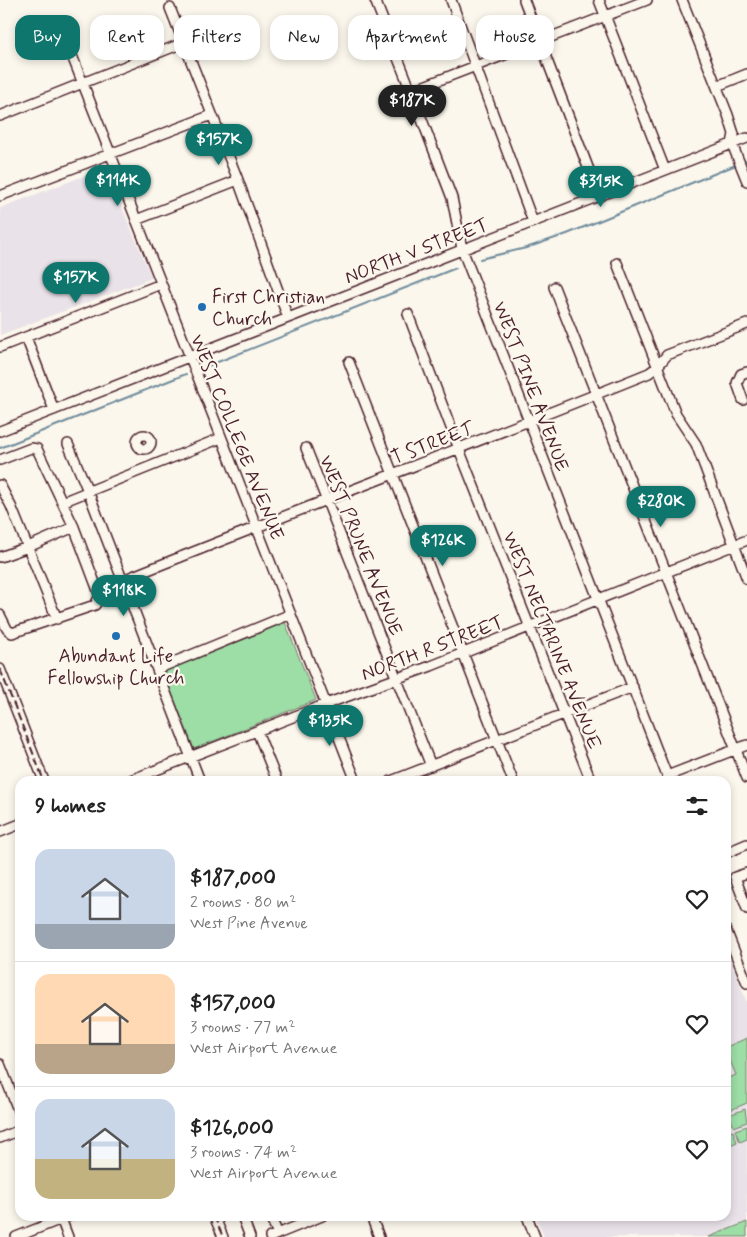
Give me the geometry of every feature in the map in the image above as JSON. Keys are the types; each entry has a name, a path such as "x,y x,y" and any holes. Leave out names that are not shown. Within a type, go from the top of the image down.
{"street":[{"name":"WEST PINE AVENUE","path":"375,0 452,198 462,250 667,776"},
{"path":"451,0 533,222"},
{"path":"524,0 530,15"},
{"path":"600,0 665,170"},
{"path":"554,36 647,0"},
{"path":"682,0 717,86 734,134 734,148 747,181"},
{"path":"170,8 174,19"},
{"path":"0,116 174,47"},
{"name":"WEST COLLEGE AVENUE","path":"73,60 354,776"},
{"path":"190,60 238,180 288,318"},
{"path":"411,91 491,60"},
{"path":"547,60 599,196"},
{"path":"717,86 747,74"},
{"path":"0,196 212,115"},
{"name":"NORTH V STREET","path":"0,431 665,170 734,148 747,138"},
{"path":"136,220 238,180"},
{"path":"617,263 676,414 696,444 747,579"},
{"path":"0,347 161,284"},
{"path":"554,286 747,778"},
{"name":"WEST NECTARINE AVENUE","path":"408,314 589,776"},
{"name":"T STREET","path":"122,580 649,373 667,355 747,324"},
{"path":"26,337 54,410"},
{"path":"349,362 510,776"},
{"path":"743,400 737,383 741,374 747,372"},
{"path":"62,502 221,438"},
{"path":"68,444 198,776"},
{"path":"0,460 31,448 37,449 74,527 100,596 95,605 12,634 7,629 0,615"},
{"path":"147,448 154,466"},
{"name":"WEST PRUNE AVENUE","path":"306,448 431,766"},
{"path":"0,485 11,506 57,619"},
{"path":"0,557 74,527"},
{"name":"NORTH R STREET","path":"140,776 397,678 747,540"},
{"path":"157,670 291,614"},
{"path":"0,670 42,776"},
{"path":"404,776 633,687"},
{"path":"257,731 275,776"},
{"path":"675,776 747,745"},
{"path":"0,832 15,826"},
{"path":"731,851 747,844"},
{"path":"747,873 735,878 747,909"},
{"path":"731,943 747,983"},
{"path":"0,1064 15,1102"},
{"path":"0,1138 15,1132"},
{"path":"16,1237 54,1221"},
{"path":"64,1221 68,1237"},
{"path":"216,1221 223,1237"},
{"path":"244,1221 250,1237"},
{"path":"271,1221 274,1235 303,1221"},
{"path":"373,1221 380,1237"},
{"path":"529,1221 534,1237"}],"shaded area":[{"path":"105,168 152,278 0,335 0,208"},
{"path":"731,962 747,1003 747,1237 544,1237 538,1221 731,1221"}],"green space":[{"path":"285,622 316,700 194,749 163,671"},
{"path":"747,1038 747,1103 731,1110 731,1077 736,1075 731,1063 731,1045"},
{"path":"745,1109 747,1122 734,1127 731,1114"},
{"path":"747,1126 747,1139 740,1142 735,1130"},
{"path":"733,1131 737,1142 731,1145 731,1132"},
{"path":"747,1222 747,1237 709,1237"}],"waterway":[{"path":"742,162 747,160"},
{"path":"480,259 526,248 567,234 738,164"},
{"path":"205,367 456,268"},
{"path":"0,448 186,374"}],"railway":[{"path":"0,669 42,776"},
{"path":"216,1221 223,1237"}],"place":[{"name":"First Christian Church","path":"202,307"},
{"name":"Abundant Life Fellowship Church","path":"116,636"}]}
